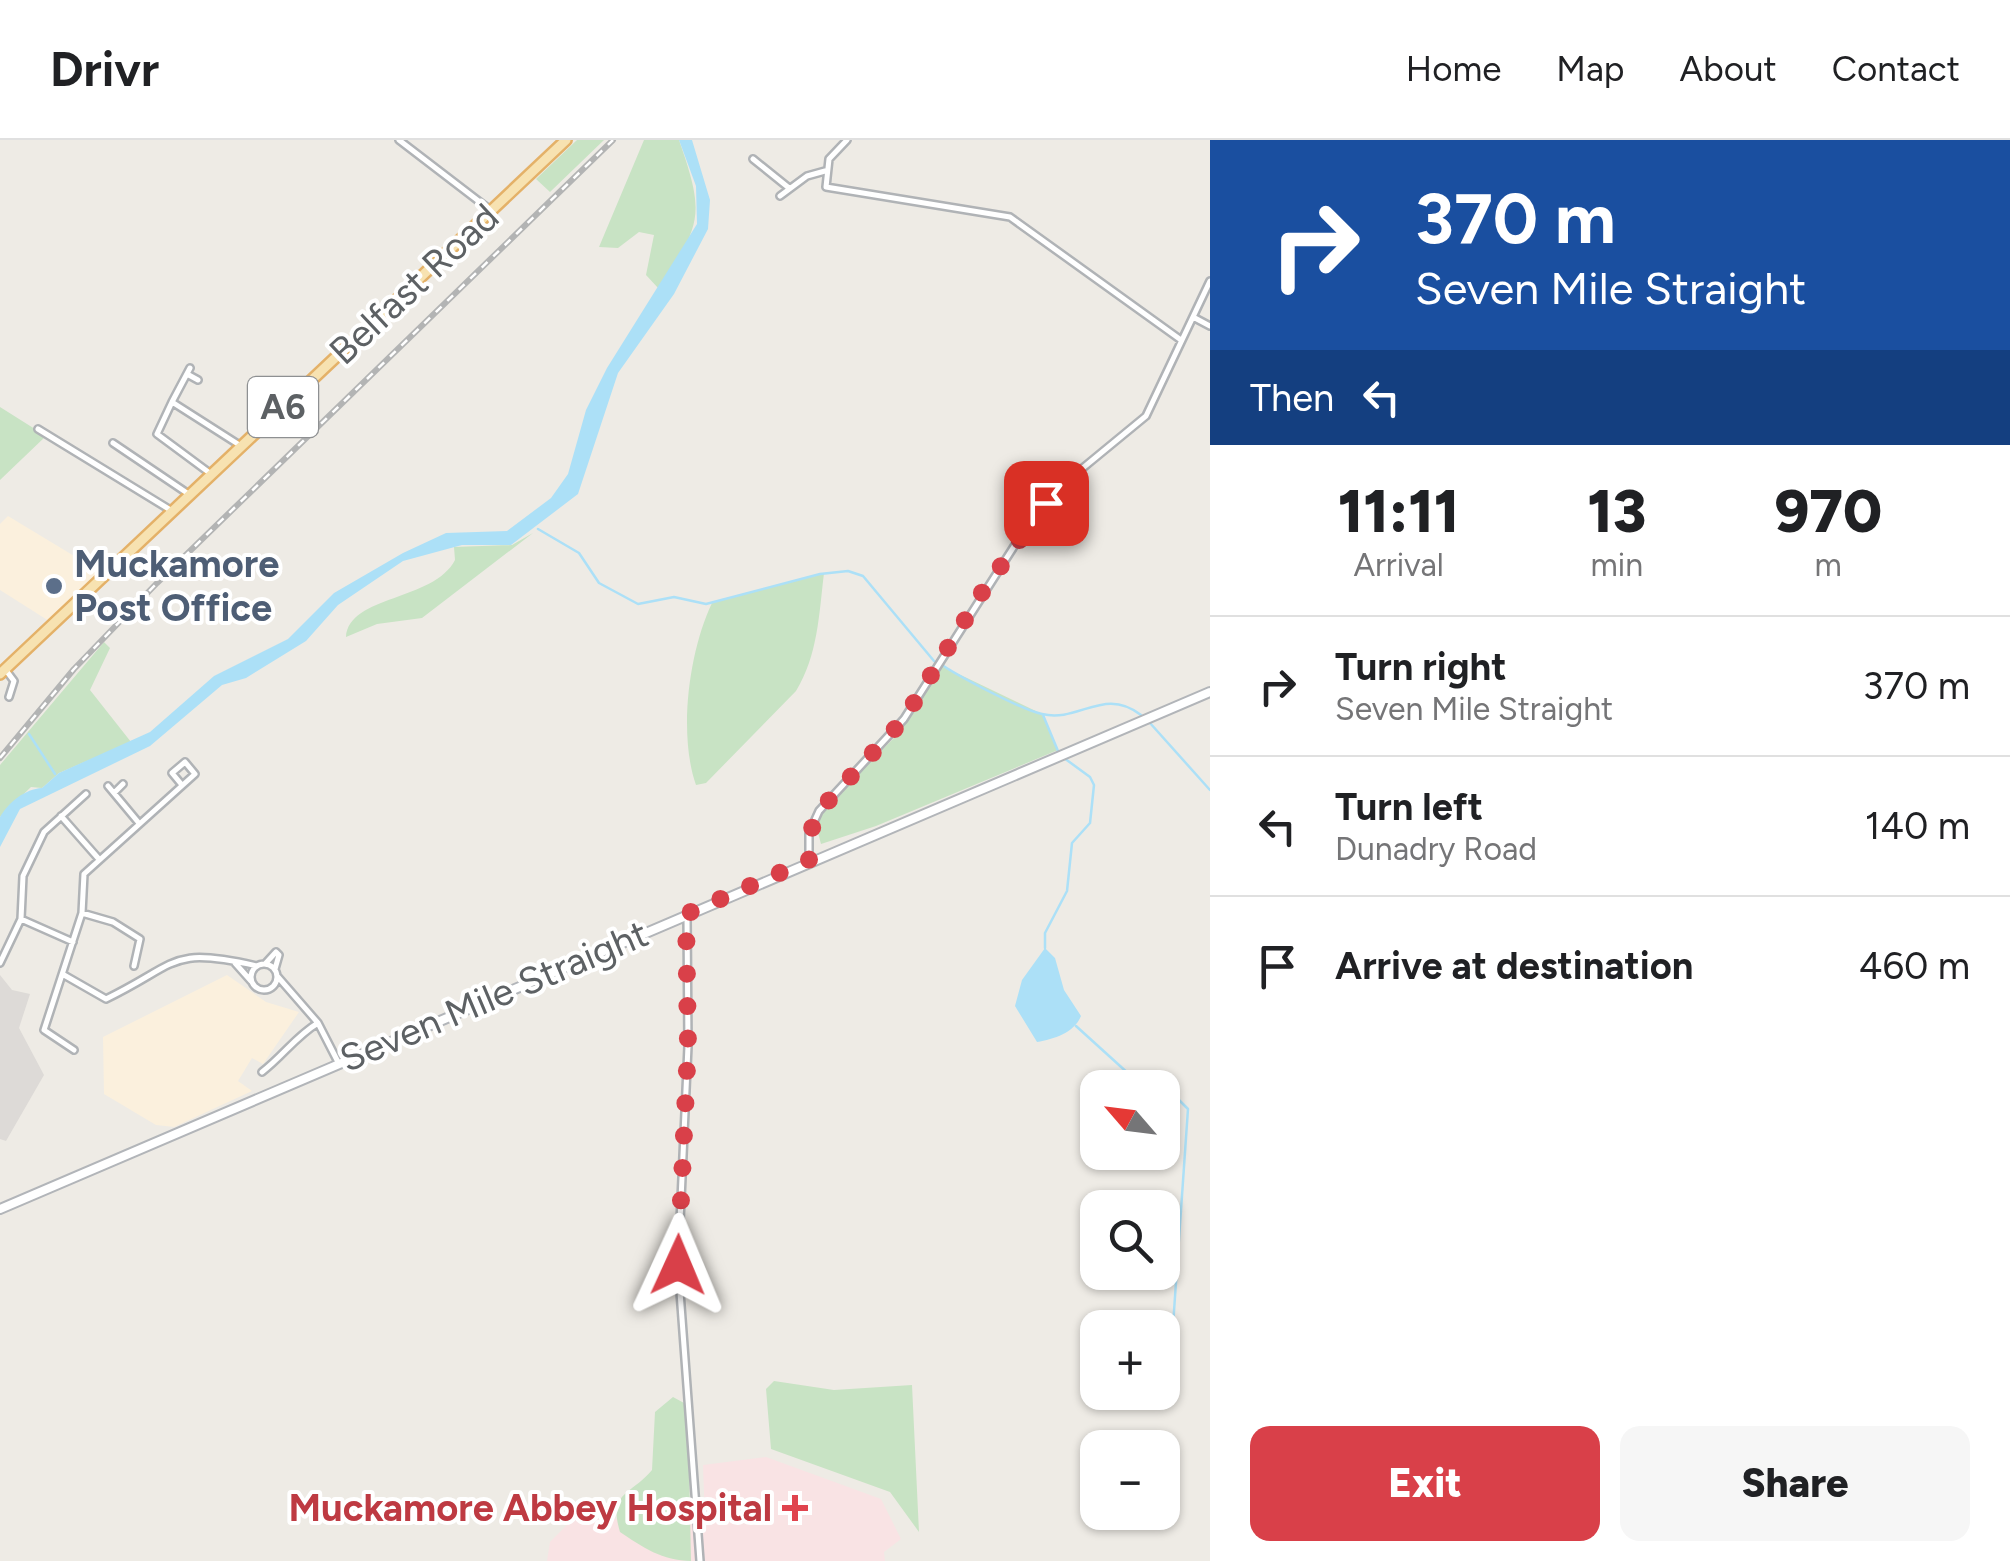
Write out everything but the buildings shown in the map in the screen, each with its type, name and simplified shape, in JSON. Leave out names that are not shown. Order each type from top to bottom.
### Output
[{"type":"main road","name":"Belfast Road","points":[[3,672],[566,140]]},
{"type":"main road","name":"Seven Mile Straight","points":[[0,1209],[809,860],[1210,692]]},
{"type":"street","points":[[398,140],[492,211]]},
{"type":"street","points":[[847,140],[832,154],[824,172],[824,184],[829,188],[933,202],[1018,220],[1181,340]]},
{"type":"street","points":[[753,158],[790,188]]},
{"type":"street","points":[[780,196],[816,171],[824,172]]},
{"type":"street","points":[[809,860],[811,826],[824,804],[904,719],[972,608],[1046,503],[1146,416],[1210,281]]},
{"type":"street","points":[[1194,317],[1210,326]]},
{"type":"street","points":[[198,380],[189,371],[157,434],[212,474]]},
{"type":"street","points":[[172,402],[241,446]]},
{"type":"street","points":[[38,429],[172,512]]},
{"type":"street","points":[[112,443],[190,495]]},
{"type":"street","points":[[3,672],[14,681],[8,697]]},
{"type":"street","points":[[74,1050],[44,1031],[82,912],[82,881],[98,858],[196,774],[185,762],[172,773],[182,785]]},
{"type":"street","points":[[114,793],[123,784]]},
{"type":"street","points":[[108,786],[139,823]]},
{"type":"street","points":[[0,963],[21,920],[26,868],[44,832],[86,794]]},
{"type":"street","points":[[61,816],[98,858]]},
{"type":"street","points":[[82,912],[112,922],[140,938],[134,966]]},
{"type":"street","points":[[686,914],[688,1046],[678,1265],[700,1561]]},
{"type":"street","points":[[21,920],[73,942]]},
{"type":"street","points":[[64,975],[106,999],[180,958],[208,954],[256,966],[276,952],[280,955],[276,973],[267,990]]},
{"type":"street","points":[[228,958],[256,988],[291,996]]},
{"type":"street","points":[[264,964],[318,1024],[338,1062]]},
{"type":"street","points":[[251,981],[256,966]]},
{"type":"street","points":[[262,1072],[287,1053],[298,1035],[318,1024]]},
{"type":"shaded area","points":[[8,516],[99,571],[49,621],[0,590],[0,524]]},
{"type":"shaded area","points":[[0,975],[12,990],[30,994],[19,1028],[44,1075],[6,1141],[0,1139]]},
{"type":"shaded area","points":[[227,975],[266,1002],[299,1012],[263,1064],[252,1058],[238,1081],[252,1091],[174,1127],[156,1125],[104,1094],[103,1037]]},
{"type":"shaded area","name":"Muckamore Abbey Hospital","points":[[766,1457],[881,1499],[901,1539],[884,1552],[885,1561],[547,1561],[550,1542],[574,1518],[705,1521],[703,1465]]},
{"type":"green space","points":[[577,140],[604,140],[550,192],[536,179]]},
{"type":"green space","points":[[644,140],[679,140],[695,203],[691,233],[659,289],[646,275],[654,235],[639,232],[618,248],[599,247]]},
{"type":"green space","points":[[0,407],[46,436],[0,480]]},
{"type":"green space","points":[[533,533],[422,618],[377,624],[346,637],[351,623],[361,613],[444,573],[455,560],[454,547],[512,545]]},
{"type":"green space","points":[[824,573],[813,649],[796,691],[706,783],[696,785],[688,742],[689,693],[697,645],[712,603]]},
{"type":"green space","points":[[104,642],[110,648],[90,690],[131,742],[59,773],[42,788],[31,787],[0,817],[0,765]]},
{"type":"green space","points":[[942,666],[1042,714],[1058,750],[876,826],[821,844],[816,825],[827,804],[893,739]]},
{"type":"green space","points":[[774,1381],[834,1390],[912,1385],[919,1532],[890,1492],[771,1449],[766,1389]]},
{"type":"green space","points":[[673,1397],[684,1403],[688,1414],[691,1561],[671,1559],[645,1548],[620,1532],[617,1519],[623,1496],[652,1470],[655,1412]]},
{"type":"water","points":[[679,140],[692,140],[710,200],[708,229],[674,294],[618,373],[578,494],[511,545],[462,545],[403,561],[338,605],[306,641],[246,678],[222,685],[150,746],[20,809],[0,847],[0,817],[18,797],[42,788],[59,773],[150,732],[214,676],[288,639],[334,593],[446,533],[507,531],[551,498],[568,474],[586,410],[607,368],[697,224],[696,186]]},
{"type":"water","points":[[1045,948],[1055,958],[1064,990],[1081,1016],[1068,1031],[1037,1042],[1015,1006],[1022,980]]},
{"type":"waterway","points":[[538,529],[579,553],[599,583],[638,604],[674,597],[706,604],[820,574],[848,571],[863,576],[934,661]]},
{"type":"waterway","points":[[942,665],[1006,700],[1042,714],[1068,714],[1115,704],[1141,715]]},
{"type":"waterway","points":[[1043,715],[1058,751]]},
{"type":"waterway","points":[[1150,723],[1210,790]]},
{"type":"waterway","points":[[29,734],[55,774]]},
{"type":"waterway","points":[[1045,948],[1045,933],[1067,891],[1072,843],[1090,823],[1094,785],[1090,777],[1064,758]]},
{"type":"waterway","points":[[1076,1026],[1130,1075],[1159,1080],[1188,1109],[1174,1310]]},
{"type":"railway","points":[[0,758],[74,669],[157,583],[613,140]]},
{"type":"place","name":"Muckamore Post Office","points":[[54,586]]},
{"type":"place","name":"Muckamore Abbey Hospital","points":[[795,1508]]},
{"type":"route","points":[[678,1265],[688,1046],[686,914],[809,860],[808,840],[819,811],[904,719],[981,594],[1046,503]]}]
